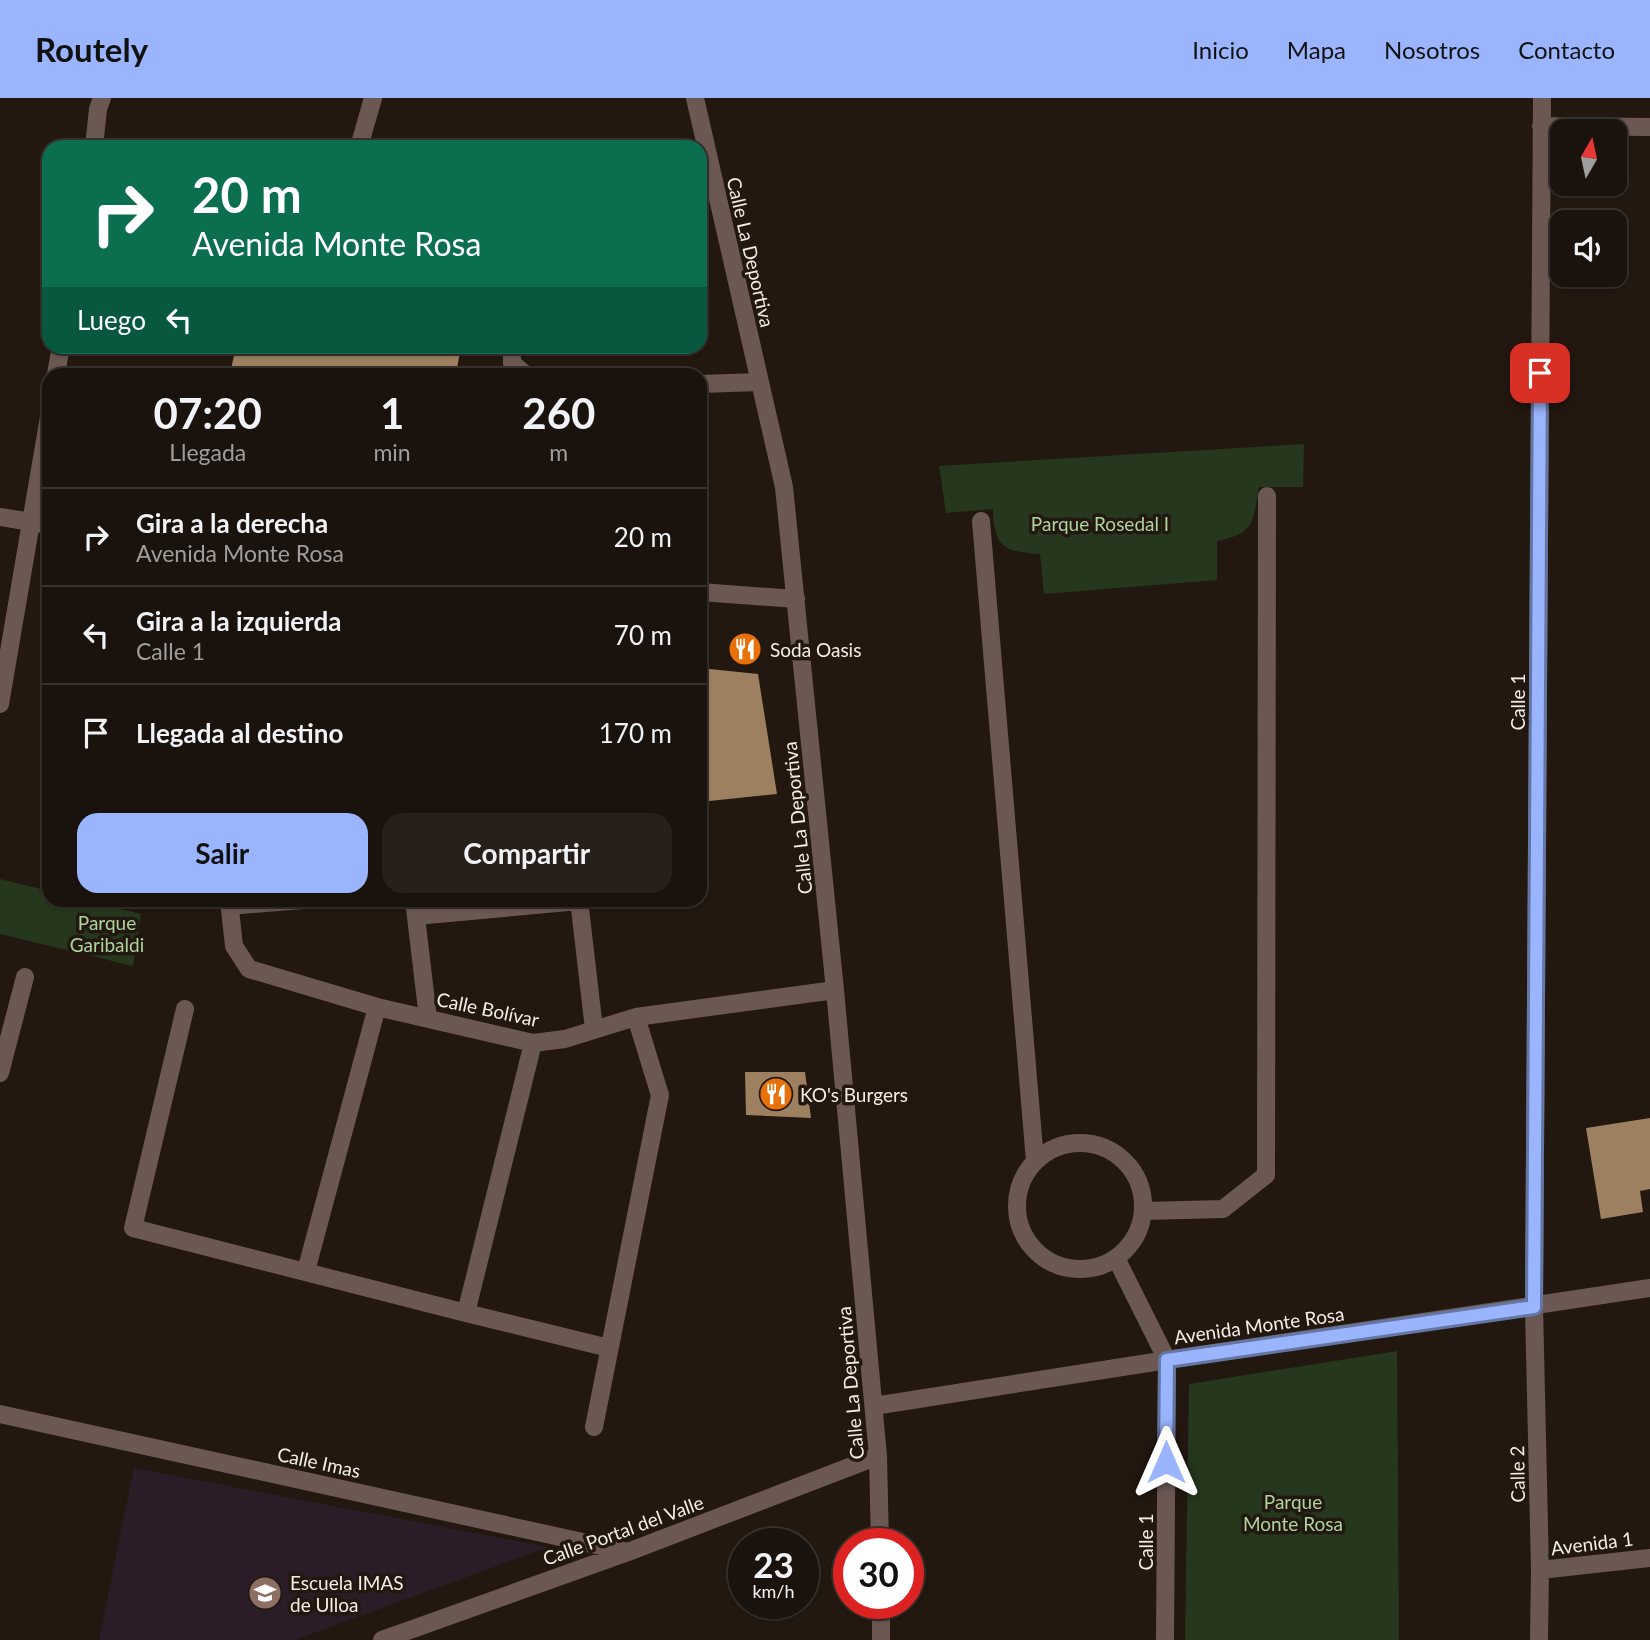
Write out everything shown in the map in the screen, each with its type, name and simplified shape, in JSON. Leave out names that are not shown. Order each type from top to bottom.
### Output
[{"type":"street","points":[[95,140],[102,98]]},
{"type":"street","points":[[361,140],[373,98]]},
{"type":"street","name":"Calle La Deportiva","points":[[695,98],[705,140]]},
{"type":"street","name":"Calle 1","points":[[1534,1307],[1542,98]]},
{"type":"street","points":[[1541,126],[1650,127]]},
{"type":"street","name":"Calle La Deportiva","points":[[707,150],[784,487],[874,1406],[880,1528]]},
{"type":"street","points":[[707,384],[760,382]]},
{"type":"street","points":[[0,704],[42,456]]},
{"type":"street","points":[[1144,1211],[1223,1209],[1266,1175],[1267,496]]},
{"type":"street","points":[[0,517],[42,524]]},
{"type":"street","points":[[981,521],[1035,1161]]},
{"type":"street","points":[[707,592],[796,598]]},
{"type":"street","name":"Calle Bolívar","points":[[229,907],[234,946],[250,969],[377,1007],[533,1044],[565,1040],[594,1028],[636,1017],[835,990]]},
{"type":"street","points":[[428,1018],[415,908],[436,907]]},
{"type":"street","points":[[580,907],[594,1028]]},
{"type":"street","points":[[0,1073],[25,977]]},
{"type":"street","points":[[306,1271],[377,1007]]},
{"type":"street","points":[[185,1009],[133,1228],[610,1348]]},
{"type":"street","points":[[594,1427],[660,1095],[636,1017]]},
{"type":"street","points":[[466,1313],[533,1044]]},
{"type":"street","points":[[1073,1143],[1096,1144],[1115,1154],[1131,1169],[1142,1189],[1144,1211],[1138,1233],[1132,1243],[1116,1258],[1088,1269],[1058,1265],[1039,1253],[1026,1239],[1018,1218],[1017,1196],[1024,1175],[1035,1161],[1053,1149],[1073,1143]]},
{"type":"street","points":[[1116,1258],[1167,1360]]},
{"type":"street","name":"Avenida Monte Rosa","points":[[874,1406],[1650,1288]]},
{"type":"street","name":"Calle 2","points":[[1534,1307],[1539,1640]]},
{"type":"street","name":"Calle 1","points":[[1165,1640],[1167,1360]]},
{"type":"street","name":"Calle Imas","points":[[0,1414],[628,1552]]},
{"type":"street","name":"Calle Portal del Valle","points":[[382,1640],[628,1552],[878,1456]]},
{"type":"street","name":"Avenida 1","points":[[1540,1570],[1650,1558]]},
{"type":"street","points":[[881,1619],[881,1640]]},
{"type":"shaded area","name":"Escuela IMAS de Ulloa","points":[[134,1468],[548,1547],[295,1640],[99,1640]]},
{"type":"green space","name":"Parque Rosedal I","points":[[1304,444],[1303,487],[1259,487],[1250,524],[1239,534],[1217,541],[1217,580],[1044,594],[1040,554],[1018,551],[1003,545],[996,532],[993,509],[946,513],[939,466]]},
{"type":"green space","name":"Parque Garibaldi","points":[[0,879],[42,889],[42,907],[112,907],[141,914],[133,966],[0,934]]},
{"type":"green space","name":"Parque Monte Rosa","points":[[1397,1351],[1399,1640],[1185,1640],[1189,1384]]},
{"type":"building","points":[[234,354],[460,354],[457,368],[231,368]]},
{"type":"building","points":[[707,669],[758,674],[777,794],[707,801]]},
{"type":"building","name":"KO's Burgers","points":[[745,1072],[805,1072],[811,1118],[746,1115]]},
{"type":"building","points":[[1650,1118],[1650,1189],[1640,1191],[1643,1212],[1601,1219],[1586,1128]]},
{"type":"place","name":"Soda Oasis","points":[[745,649]]},
{"type":"place","name":"KO's Burgers","points":[[776,1094]]},
{"type":"place","name":"Escuela IMAS de Ulloa","points":[[265,1593]]},
{"type":"route","points":[[1166,1462],[1167,1360],[1534,1307],[1540,373]]}]
